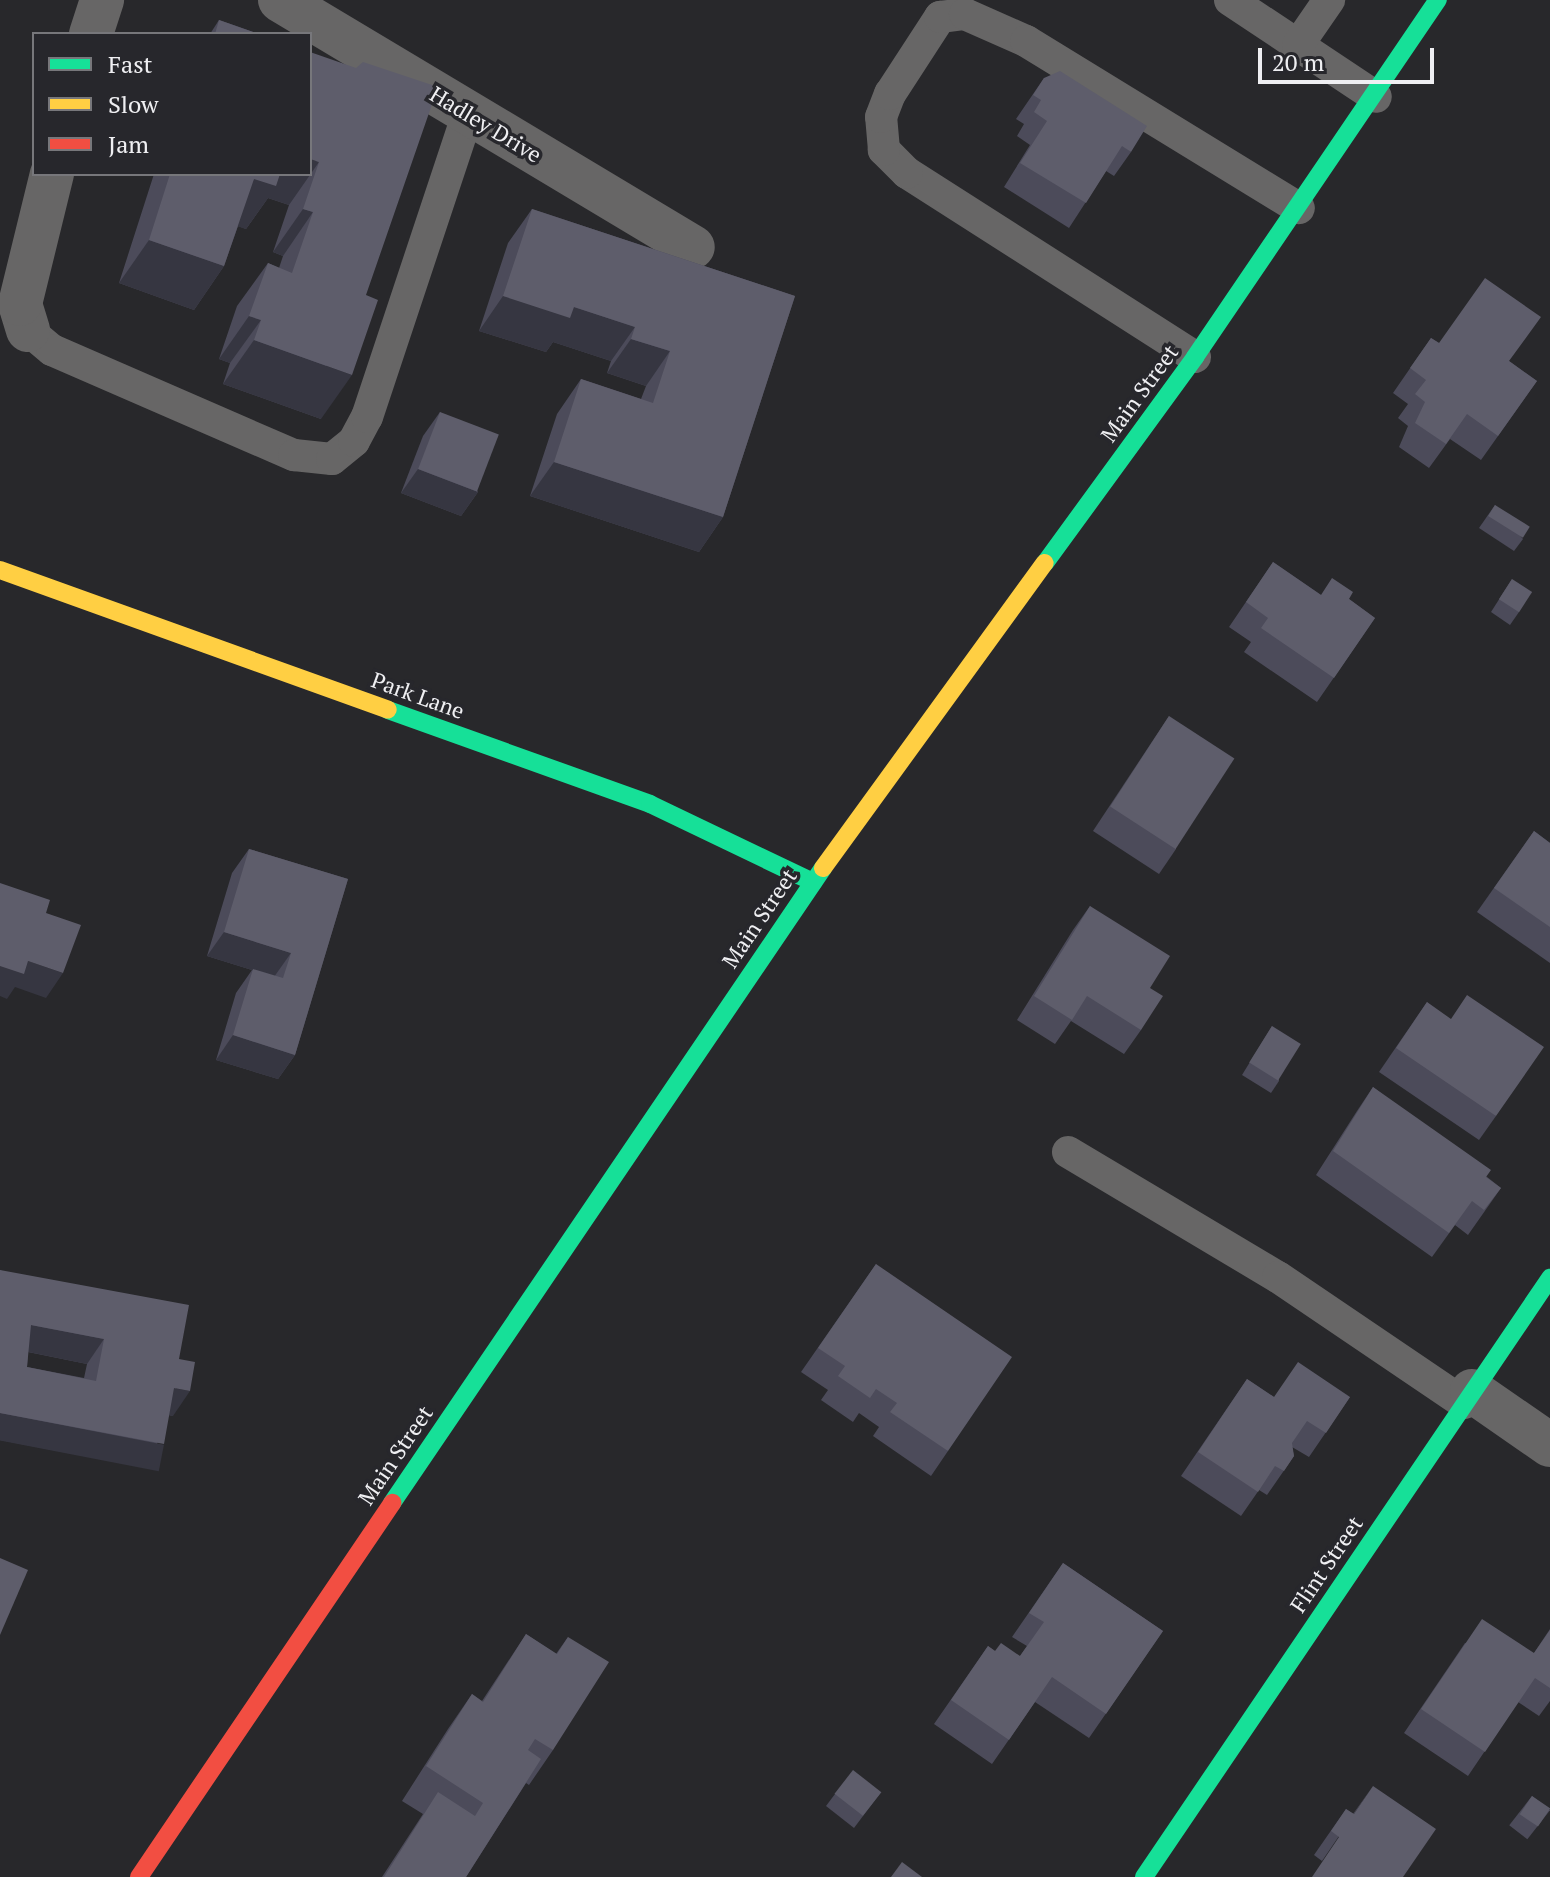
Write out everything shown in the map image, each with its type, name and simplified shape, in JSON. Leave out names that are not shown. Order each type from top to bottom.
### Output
[{"type":"main road","name":"Main Street","points":[[139,1877],[813,882],[1195,357],[1376,97],[1438,0]]},
{"type":"main road","name":"Park Lane","points":[[0,570],[650,804],[813,882]]},
{"type":"main road","name":"Flint Street","points":[[1144,1877],[1550,1278]]},
{"type":"street","points":[[92,32],[102,0]]},
{"type":"street","name":"Hadley Drive","points":[[280,0],[693,247]]},
{"type":"street","points":[[28,330],[20,304],[52,176]]},
{"type":"street","points":[[1468,1397],[1550,1445]]},
{"type":"lane","points":[[1298,45],[1329,0]]},
{"type":"lane","points":[[1250,5],[1298,45],[1376,97]]},
{"type":"lane","points":[[1195,357],[907,173],[884,150],[881,117],[890,94],[940,17],[965,14],[1026,41],[1299,208]]},
{"type":"lane","points":[[28,330],[52,350],[294,455],[332,459],[354,441],[367,417],[468,113]]},
{"type":"lane","points":[[1068,1152],[1278,1277],[1468,1397]]},
{"type":"building","points":[[219,20],[253,32],[216,32]]},
{"type":"building","points":[[312,53],[356,68],[363,62],[438,87],[366,295],[378,300],[352,375],[254,340],[261,320],[249,316],[268,263],[292,273],[313,212],[303,209],[319,162],[312,160]]},
{"type":"building","points":[[1060,71],[1147,126],[1131,152],[1122,146],[1086,203],[1020,163],[1047,121],[1034,112],[1041,100],[1033,95],[1044,78]]},
{"type":"building","points":[[169,176],[279,176],[276,186],[254,179],[224,266],[149,240]]},
{"type":"building","points":[[532,209],[795,296],[723,517],[554,462],[581,379],[653,403],[670,351],[631,339],[635,327],[574,307],[570,318],[503,296]]},
{"type":"building","points":[[1485,278],[1541,317],[1509,361],[1537,381],[1498,436],[1467,414],[1446,444],[1415,423],[1425,402],[1415,394],[1426,380],[1410,368],[1431,338],[1439,343]]},
{"type":"building","points":[[440,412],[499,435],[477,492],[418,469]]},
{"type":"building","points":[[1495,505],[1530,527],[1523,538],[1488,516]]},
{"type":"building","points":[[1273,562],[1321,595],[1332,578],[1353,592],[1349,599],[1375,618],[1334,678],[1261,628],[1268,618],[1246,602]]},
{"type":"building","points":[[1512,579],[1532,592],[1519,612],[1499,599]]},
{"type":"building","points":[[1169,716],[1234,758],[1176,849],[1110,807]]},
{"type":"building","points":[[1534,831],[1550,843],[1550,927],[1494,888]]},
{"type":"building","points":[[249,849],[348,879],[295,1055],[233,1035],[253,969],[283,978],[291,953],[224,932]]},
{"type":"building","points":[[0,883],[50,900],[46,913],[81,925],[63,973],[28,961],[24,974],[0,966]]},
{"type":"building","points":[[1090,906],[1170,956],[1150,988],[1163,996],[1141,1030],[1087,996],[1072,1020],[1034,996]]},
{"type":"building","points":[[1467,995],[1544,1047],[1496,1116],[1396,1048],[1427,1002],[1451,1019]]},
{"type":"building","points":[[1272,1026],[1301,1044],[1278,1080],[1249,1062]]},
{"type":"building","points":[[1373,1087],[1491,1170],[1486,1177],[1501,1188],[1484,1210],[1472,1201],[1449,1233],[1333,1151]]},
{"type":"building","points":[[876,1264],[1012,1357],[948,1451],[890,1412],[897,1403],[876,1389],[870,1398],[838,1376],[845,1366],[818,1348]]},
{"type":"building","points":[[0,1270],[189,1305],[179,1359],[195,1362],[190,1391],[174,1388],[164,1444],[0,1413]],"holes":[[[31,1325],[104,1339],[96,1381],[27,1367]]]},
{"type":"building","points":[[1298,1362],[1350,1397],[1326,1433],[1307,1421],[1292,1443],[1294,1456],[1284,1471],[1275,1466],[1258,1492],[1198,1452],[1247,1379],[1274,1397]]},
{"type":"building","points":[[0,1558],[28,1570],[0,1635]]},
{"type":"building","points":[[1063,1563],[1163,1631],[1106,1714],[1052,1677],[1009,1740],[951,1700],[988,1646],[995,1651],[1001,1643],[1020,1656],[1044,1622],[1029,1613]]},
{"type":"building","points":[[1482,1619],[1534,1653],[1550,1630],[1550,1688],[1535,1678],[1485,1752],[1421,1709]]},
{"type":"building","points":[[526,1634],[557,1654],[568,1637],[609,1662],[553,1750],[535,1739],[528,1750],[541,1759],[466,1877],[384,1877],[438,1792],[475,1816],[483,1803],[426,1766],[472,1694],[483,1702]]},
{"type":"building","points":[[853,1770],[881,1792],[863,1816],[835,1794]]},
{"type":"building","points":[[1373,1786],[1436,1829],[1403,1877],[1312,1877],[1339,1837],[1331,1831],[1346,1809],[1354,1814]]},
{"type":"building","points":[[1532,1796],[1550,1808],[1538,1827],[1520,1814]]},
{"type":"building","points":[[902,1862],[922,1877],[891,1877]]},
{"type":"traffic: fast","points":[[1045,563],[1195,357],[1438,0]]},
{"type":"traffic: fast","points":[[388,710],[650,804],[813,882]]},
{"type":"traffic: fast","points":[[392,1503],[823,868]]},
{"type":"traffic: fast","points":[[1144,1877],[1550,1278]]},
{"type":"traffic: slow","points":[[823,868],[1045,563]]},
{"type":"traffic: slow","points":[[0,570],[388,710]]},
{"type":"traffic: jam","points":[[139,1877],[392,1503]]}]
